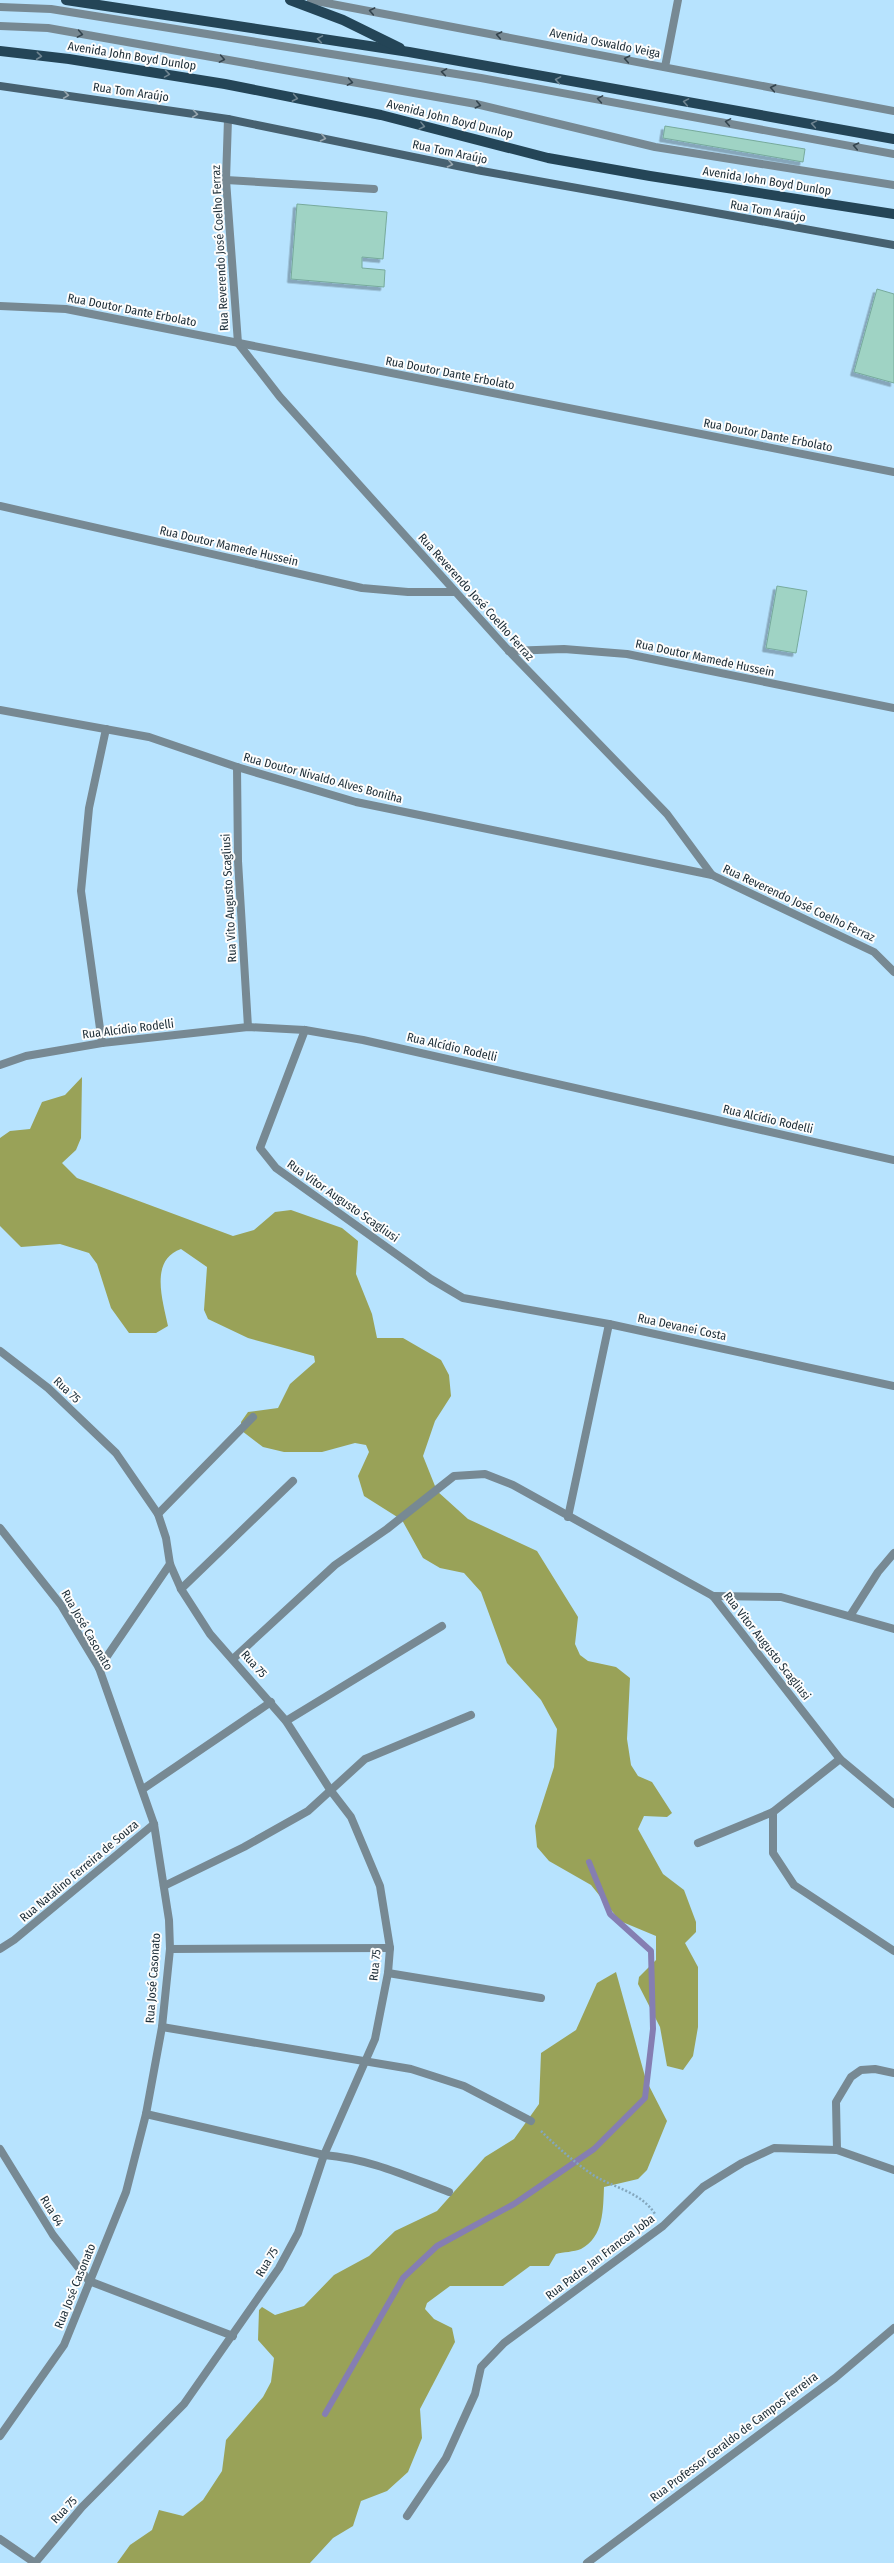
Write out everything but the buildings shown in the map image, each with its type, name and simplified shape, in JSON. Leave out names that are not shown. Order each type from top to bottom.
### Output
[{"type":"main road","points":[[66,0],[409,52],[894,138]]},
{"type":"main road","points":[[290,0],[343,20],[409,52]]},
{"type":"main road","name":"Avenida John Boyd Dunlop","points":[[0,51],[69,59],[225,84],[381,115],[548,158],[650,176],[894,214]]},
{"type":"main road","name":"Rua Tom Araújo","points":[[0,86],[228,119],[482,171],[894,245]]},
{"type":"street","name":"Avenida Oswaldo Veiga","points":[[311,0],[894,112]]},
{"type":"street","points":[[665,67],[678,0]]},
{"type":"street","points":[[0,7],[51,9],[473,77],[894,154]]},
{"type":"street","points":[[0,26],[48,28],[437,97],[476,104],[655,147],[894,185]]},
{"type":"street","name":"Rua Reverendo José Coelho Ferraz","points":[[228,119],[226,180],[238,343],[280,397],[509,651],[667,814],[712,875],[874,952],[894,972]]},
{"type":"street","points":[[226,180],[374,189]]},
{"type":"street","name":"Rua Doutor Dante Erbolato","points":[[0,306],[66,309],[894,472]]},
{"type":"street","name":"Rua Doutor Mamede Hussein","points":[[0,506],[362,588],[455,592]]},
{"type":"street","name":"Rua Doutor Mamede Hussein","points":[[509,651],[564,649],[627,654],[894,708]]},
{"type":"street","name":"Rua Doutor Nivaldo Alves Bonilha","points":[[0,710],[149,737],[238,768],[363,804],[712,875]]},
{"type":"street","points":[[102,1043],[81,891],[89,808],[106,729]]},
{"type":"street","name":"Rua Vito Augusto Scagliusi","points":[[238,768],[238,861],[248,1027]]},
{"type":"street","name":"Rua Alcídio Rodelli","points":[[0,1065],[26,1056],[102,1043],[248,1027],[305,1030],[370,1041],[894,1160]]},
{"type":"street","name":"Rua Vitor Augusto Scagliusi","points":[[305,1030],[260,1148],[276,1168],[431,1279],[463,1298]]},
{"type":"street","name":"Rua Devanei Costa","points":[[463,1298],[609,1324],[894,1386]]},
{"type":"street","points":[[568,1517],[609,1324]]},
{"type":"street","name":"Rua 75","points":[[0,1350],[48,1388],[116,1453],[158,1514],[166,1538],[170,1564],[181,1589],[210,1634],[271,1702],[286,1721],[331,1790],[351,1817],[380,1886],[390,1948],[388,1973],[375,2039],[367,2061],[324,2156],[298,2233],[279,2268],[233,2336],[184,2404],[82,2508],[35,2563],[0,2539]]},
{"type":"street","points":[[158,1514],[253,1417]]},
{"type":"street","name":"Rua Vitor Augusto Scagliusi","points":[[233,1659],[335,1564],[402,1516],[454,1476],[485,1474],[506,1483],[713,1596],[840,1759],[894,1804]]},
{"type":"street","points":[[181,1589],[293,1481]]},
{"type":"street","name":"Rua José Casonato","points":[[0,1528],[61,1605],[98,1668],[143,1789],[154,1824],[164,1886],[170,1949],[162,2027],[146,2114],[126,2192],[64,2345],[0,2436]]},
{"type":"street","points":[[850,1616],[878,1572],[894,1553]]},
{"type":"street","points":[[98,1668],[170,1564]]},
{"type":"street","points":[[713,1596],[781,1597],[894,1629]]},
{"type":"street","points":[[286,1721],[442,1626]]},
{"type":"street","points":[[143,1789],[271,1702]]},
{"type":"street","points":[[164,1886],[278,1828],[308,1811],[365,1759],[471,1715]]},
{"type":"street","points":[[698,1843],[774,1812],[840,1759]]},
{"type":"street","points":[[774,1812],[773,1853],[794,1885],[894,1951]]},
{"type":"street","name":"Rua Natalino Ferreira de Souza","points":[[0,1949],[14,1940],[154,1824]]},
{"type":"street","points":[[170,1949],[390,1948]]},
{"type":"street","points":[[388,1973],[541,1998]]},
{"type":"street","points":[[162,2027],[367,2061],[411,2070],[464,2086],[531,2121]]},
{"type":"street","points":[[837,2150],[836,2102],[852,2077],[861,2070],[875,2069],[894,2073]]},
{"type":"street","points":[[146,2114],[324,2156],[354,2158],[384,2166],[449,2192]]},
{"type":"street","name":"Rua Padre Jan Francoa Joba","points":[[407,2516],[446,2458],[475,2394],[481,2368],[504,2344],[663,2226],[703,2187],[742,2163],[774,2148],[837,2150],[894,2170]]},
{"type":"street","name":"Rua 64","points":[[0,2149],[53,2235],[90,2281]]},
{"type":"street","points":[[90,2281],[233,2336]]},
{"type":"street","name":"Rua Professor Geraldo de Campos Ferreira","points":[[587,2563],[835,2378],[894,2328]]},
{"type":"path","points":[[531,2121],[558,2148],[594,2175],[634,2194],[651,2207],[663,2226]]},
{"type":"green space","points":[[82,1077],[81,1138],[76,1150],[62,1163],[77,1178],[233,1236],[254,1230],[275,1212],[291,1210],[342,1228],[358,1241],[356,1274],[372,1314],[377,1338],[403,1338],[441,1360],[449,1375],[451,1396],[435,1421],[423,1456],[437,1491],[468,1519],[537,1551],[578,1617],[575,1644],[580,1655],[588,1661],[616,1667],[630,1678],[627,1739],[631,1765],[638,1776],[652,1782],[672,1813],[667,1817],[644,1816],[638,1829],[663,1874],[684,1890],[696,1922],[696,1932],[685,1943],[698,1967],[698,2027],[693,2056],[683,2070],[667,2066],[660,2027],[638,1984],[639,1977],[656,1960],[656,1936],[620,1921],[591,1885],[549,1861],[537,1847],[535,1826],[554,1767],[557,1729],[541,1700],[507,1663],[481,1592],[464,1573],[440,1568],[423,1558],[402,1520],[364,1496],[358,1476],[369,1452],[366,1445],[355,1443],[322,1452],[284,1452],[263,1447],[242,1431],[241,1422],[248,1412],[278,1408],[290,1384],[315,1362],[314,1356],[248,1338],[208,1319],[204,1310],[207,1267],[181,1249],[171,1254],[165,1262],[162,1272],[161,1294],[168,1326],[156,1333],[129,1333],[111,1308],[97,1264],[89,1253],[60,1244],[21,1247],[0,1226],[0,1138],[10,1131],[30,1129],[42,1102],[65,1095]]},
{"type":"green space","points":[[616,1972],[646,2080],[667,2121],[647,2170],[638,2179],[604,2187],[601,2222],[589,2244],[581,2249],[556,2254],[549,2266],[530,2266],[503,2286],[450,2286],[427,2303],[425,2309],[434,2319],[452,2328],[455,2342],[420,2409],[422,2438],[408,2472],[387,2491],[361,2501],[353,2526],[333,2538],[310,2563],[117,2563],[130,2545],[152,2530],[159,2510],[183,2516],[203,2500],[222,2471],[226,2440],[263,2397],[271,2382],[274,2358],[258,2340],[259,2310],[262,2307],[275,2315],[304,2306],[334,2275],[369,2256],[395,2231],[437,2211],[485,2157],[514,2139],[539,2104],[541,2053],[576,2030],[597,1983]]},
{"type":"waterway","points":[[325,2414],[403,2278],[437,2246],[514,2204],[594,2149],[645,2098],[653,2029],[651,1951],[610,1914],[589,1862]]}]
